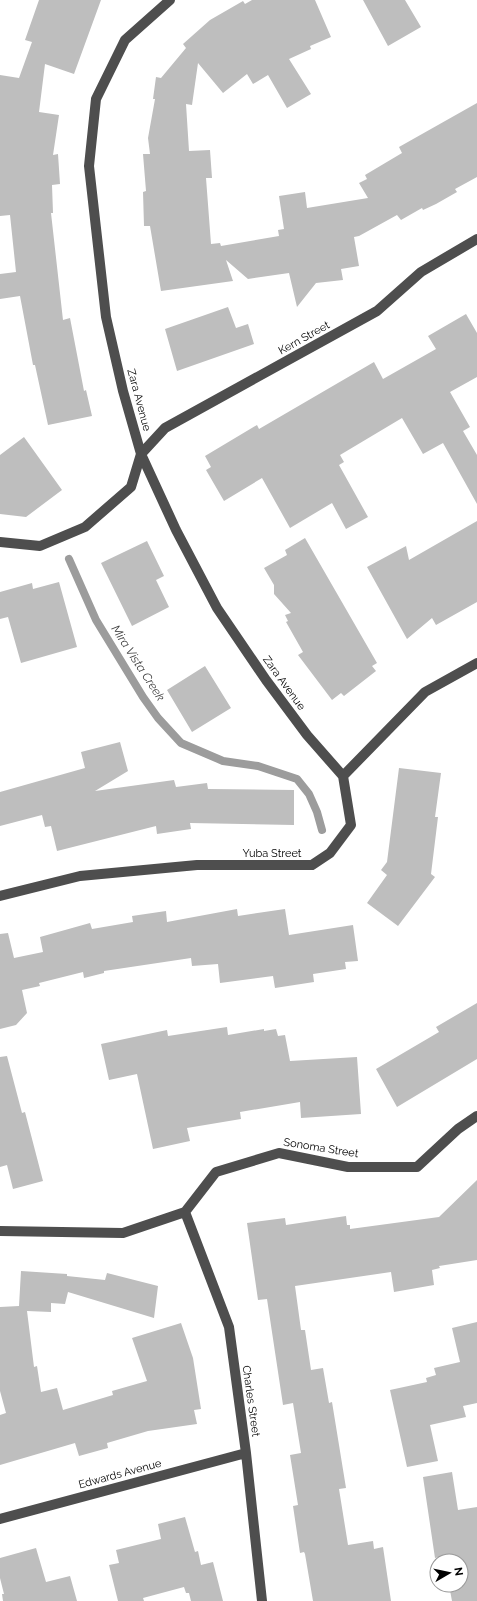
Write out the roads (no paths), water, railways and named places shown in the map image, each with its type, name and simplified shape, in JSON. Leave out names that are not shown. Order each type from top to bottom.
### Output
[{"type":"street","name":"Zara Avenue","points":[[170,0],[125,40],[96,99],[89,166],[106,317],[123,391],[141,454],[176,530],[217,608],[266,680],[307,735],[343,776]]},
{"type":"street","name":"Kern Street","points":[[141,454],[165,428],[377,311],[421,272],[477,239]]},
{"type":"street","points":[[0,542],[40,546],[85,527],[131,487],[141,454]]},
{"type":"street","points":[[343,776],[425,692],[477,663]]},
{"type":"street","name":"Yuba Street","points":[[0,896],[80,876],[197,865],[312,865],[330,853],[351,825],[343,776]]},
{"type":"street","name":"Sonoma Street","points":[[185,1212],[216,1172],[279,1153],[348,1167],[417,1167],[458,1129],[477,1116]]},
{"type":"street","points":[[0,1231],[122,1233],[185,1212]]},
{"type":"street","name":"Charles Street","points":[[185,1212],[229,1327],[246,1453],[262,1601]]},
{"type":"street","name":"Edwards Avenue","points":[[0,1518],[246,1453]]},
{"type":"waterway","name":"Mira Vista Creek","points":[[69,559],[96,620],[143,697],[158,718],[181,743],[223,761],[258,766],[297,779],[309,794],[317,812],[322,830]]}]
